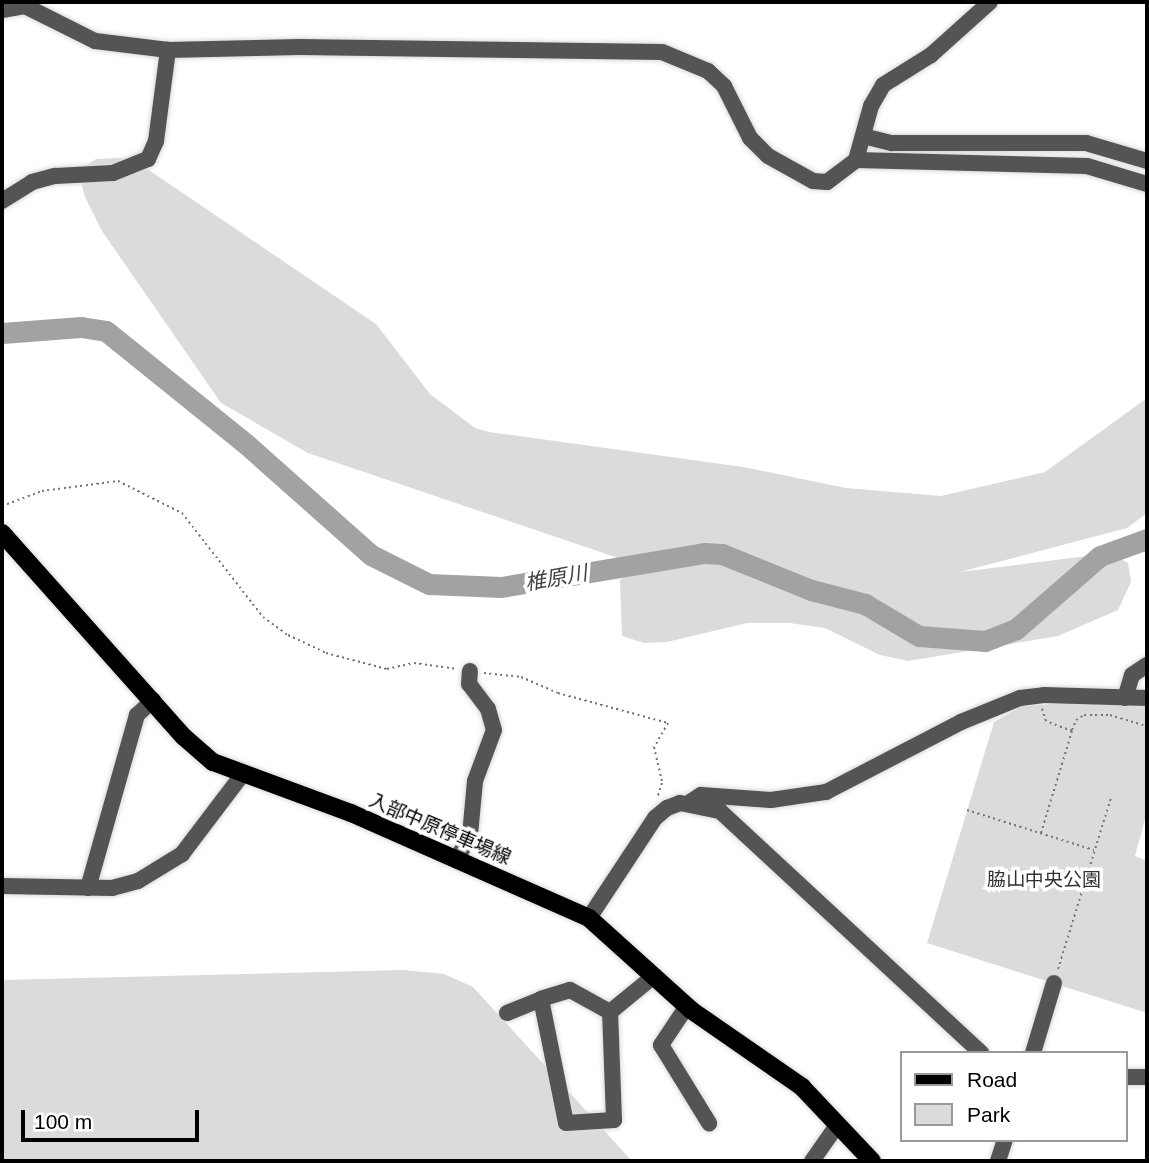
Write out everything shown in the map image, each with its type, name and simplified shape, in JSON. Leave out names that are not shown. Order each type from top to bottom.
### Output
[{"type":"main road","name":"入部中原停車場線","points":[[2,533],[200,752],[242,775],[351,813],[589,918],[688,1006],[802,1087],[872,1161]]},
{"type":"street","points":[[2,10],[25,6],[78,36],[168,50],[299,47],[662,52],[708,71],[724,86],[750,138],[790,171],[828,182],[856,160],[871,106],[883,85],[931,55],[990,2]]},
{"type":"street","points":[[2,201],[32,181],[113,173],[148,159],[156,141],[168,50]]},
{"type":"street","points":[[863,136],[892,143],[1086,143],[1147,161]]},
{"type":"street","points":[[856,160],[1087,166],[1147,184]]},
{"type":"street","points":[[1125,698],[1132,675],[1147,665]]},
{"type":"street","points":[[457,859],[470,835],[474,782],[494,730],[488,709],[469,684],[470,671]]},
{"type":"street","points":[[589,918],[655,818],[667,808],[687,804],[701,795],[771,800],[825,792],[961,722],[1020,698],[1044,695],[1147,698]]},
{"type":"street","points":[[88,888],[137,715],[153,700]]},
{"type":"street","points":[[2,886],[88,888],[138,881],[171,863],[242,775]]},
{"type":"street","points":[[687,804],[720,811],[979,1051]]},
{"type":"street","points":[[610,1012],[654,976]]},
{"type":"street","points":[[1034,1051],[1054,983]]},
{"type":"street","points":[[507,1013],[570,990],[610,1012]]},
{"type":"street","points":[[541,999],[566,1123],[614,1121],[610,1012]]},
{"type":"street","points":[[688,1006],[661,1045],[709,1124]]},
{"type":"street","points":[[1128,1077],[1147,1077]]},
{"type":"street","points":[[812,1161],[838,1124]]},
{"type":"street","points":[[998,1161],[1004,1142]]},
{"type":"path","points":[[2,506],[23,495],[118,481],[181,513],[264,617],[288,635],[326,653],[387,669],[414,663],[521,677],[558,693],[668,723],[654,747],[663,783],[653,811],[655,818]]},
{"type":"path","points":[[1041,705],[1046,721],[1072,731]]},
{"type":"path","points":[[1041,833],[1076,720],[1084,715],[1110,715],[1147,726]]},
{"type":"path","points":[[1054,983],[1111,798]]},
{"type":"path","points":[[967,810],[1095,850]]},
{"type":"green space","points":[[121,158],[140,164],[376,324],[430,394],[475,428],[489,432],[743,467],[846,488],[941,496],[1045,472],[1147,398],[1147,513],[1127,528],[960,572],[1111,553],[1128,563],[1131,582],[1118,610],[1058,636],[908,661],[880,655],[825,628],[789,623],[747,623],[667,642],[644,643],[622,636],[620,580],[639,565],[308,453],[221,403],[102,231],[85,197],[80,179],[84,167],[96,159]]},
{"type":"green space","name":"脇山中央公園","points":[[1072,703],[1147,706],[1147,812],[1135,856],[1147,861],[1147,1013],[927,943],[994,722],[1022,706]]},
{"type":"green space","points":[[403,970],[444,974],[473,987],[632,1161],[2,1161],[2,980]]},
{"type":"waterway","name":"椎原川","points":[[2,333],[81,327],[106,331],[246,444],[371,555],[429,584],[501,587],[704,553],[722,554],[811,590],[865,604],[919,636],[985,641],[1016,629],[1100,556],[1147,539]]}]
